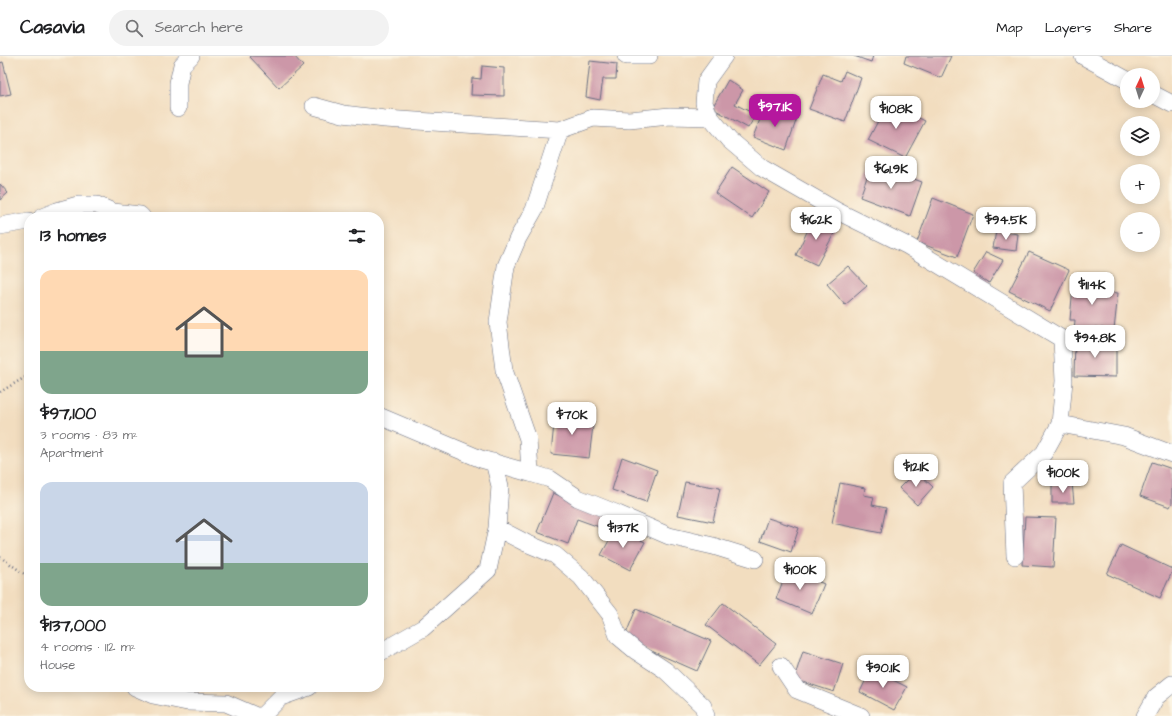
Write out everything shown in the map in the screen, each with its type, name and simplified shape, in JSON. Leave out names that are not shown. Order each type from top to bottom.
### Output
[{"type":"street","points":[[178,108],[178,83],[182,65],[191,56]]},
{"type":"street","points":[[626,56],[649,56]]},
{"type":"street","points":[[724,56],[706,81],[704,103],[710,117],[729,140],[762,168],[837,211],[908,246],[1062,339],[1064,381],[1060,424],[1044,453],[1012,483],[1015,556]]},
{"type":"street","points":[[1083,56],[1120,76]]},
{"type":"street","points":[[1160,98],[1172,104]]},
{"type":"street","points":[[314,106],[343,114],[385,119],[560,130],[593,118],[629,120],[670,116],[710,117]]},
{"type":"street","points":[[530,473],[528,439],[504,370],[498,322],[506,266],[518,238],[534,210],[560,130]]},
{"type":"street","points":[[54,212],[78,205],[97,205],[113,212]]},
{"type":"street","points":[[0,226],[24,223]]},
{"type":"street","points":[[384,418],[481,459],[550,479],[578,498],[670,536],[713,546],[755,559]]},
{"type":"street","points":[[1060,424],[1124,436],[1172,454]]},
{"type":"street","points":[[384,650],[423,628],[488,570],[497,528],[500,486],[494,462]]},
{"type":"street","points":[[497,528],[526,543],[555,555],[581,577],[610,614],[618,636],[636,651],[665,670],[703,706],[706,716]]},
{"type":"street","points":[[781,666],[797,690],[861,716]]},
{"type":"street","points":[[1145,716],[1156,698],[1172,684]]},
{"type":"street","points":[[146,692],[153,695],[187,702],[226,703],[256,716]]},
{"type":"street","points":[[262,716],[282,697],[296,692]]},
{"type":"path","points":[[0,392],[24,378]]},
{"type":"path","points":[[0,557],[24,574]]},
{"type":"building","points":[[294,56],[303,66],[279,88],[250,57]]},
{"type":"building","points":[[854,56],[873,56],[871,62]]},
{"type":"building","points":[[906,56],[951,56],[941,78],[904,63]]},
{"type":"building","points":[[590,61],[617,64],[616,79],[603,79],[600,100],[586,97]]},
{"type":"building","points":[[3,62],[11,94],[0,96],[0,63]]},
{"type":"building","points":[[482,66],[504,68],[504,96],[471,95],[472,78],[481,79]]},
{"type":"building","points":[[845,71],[861,78],[845,122],[809,109],[823,74],[841,81]]},
{"type":"building","points":[[728,80],[743,90],[735,104],[756,115],[748,128],[712,108]]},
{"type":"building","points":[[888,102],[925,121],[905,158],[868,140]]},
{"type":"building","points":[[765,107],[797,118],[786,150],[753,137]]},
{"type":"building","points":[[872,163],[922,182],[910,216],[860,197]]},
{"type":"building","points":[[732,167],[769,192],[752,218],[715,193]]},
{"type":"building","points":[[0,184],[8,193],[0,200]]},
{"type":"building","points":[[933,198],[973,214],[957,257],[917,242]]},
{"type":"building","points":[[814,217],[837,228],[817,265],[796,255]]},
{"type":"building","points":[[996,231],[1018,234],[1016,251],[993,248]]},
{"type":"building","points":[[986,252],[1003,260],[989,283],[973,273]]},
{"type":"building","points":[[1029,252],[1069,270],[1050,311],[1009,291]]},
{"type":"building","points":[[848,266],[867,286],[845,305],[827,284]]},
{"type":"building","points":[[1074,275],[1095,278],[1093,290],[1118,293],[1114,330],[1095,327],[1094,334],[1074,331],[1075,320],[1070,320]]},
{"type":"building","points":[[1075,341],[1116,343],[1116,377],[1074,376]]},
{"type":"building","points":[[555,414],[594,418],[589,458],[551,454]]},
{"type":"building","points":[[622,457],[657,470],[646,502],[612,490]]},
{"type":"building","points":[[1152,462],[1172,469],[1172,503],[1170,507],[1140,496]]},
{"type":"building","points":[[916,471],[933,487],[917,505],[899,488]]},
{"type":"building","points":[[685,482],[720,488],[713,522],[678,515]]},
{"type":"building","points":[[840,483],[865,488],[864,495],[874,497],[872,505],[886,508],[881,533],[832,523]]},
{"type":"building","points":[[1072,483],[1074,503],[1052,503],[1052,485]]},
{"type":"building","points":[[553,493],[586,507],[608,512],[602,528],[577,519],[568,544],[537,532]]},
{"type":"building","points":[[1025,517],[1056,518],[1053,567],[1022,565]]},
{"type":"building","points":[[768,518],[799,528],[791,552],[760,541]]},
{"type":"building","points":[[616,528],[645,542],[630,570],[601,555]]},
{"type":"building","points":[[1121,545],[1172,569],[1160,598],[1107,574]]},
{"type":"building","points":[[788,568],[824,584],[812,614],[776,599]]},
{"type":"building","points":[[723,603],[776,644],[759,665],[706,625]]},
{"type":"building","points":[[636,609],[711,641],[697,671],[624,639]]},
{"type":"building","points":[[803,651],[843,664],[834,692],[794,679]]},
{"type":"building","points":[[871,669],[907,687],[894,710],[860,692]]}]
